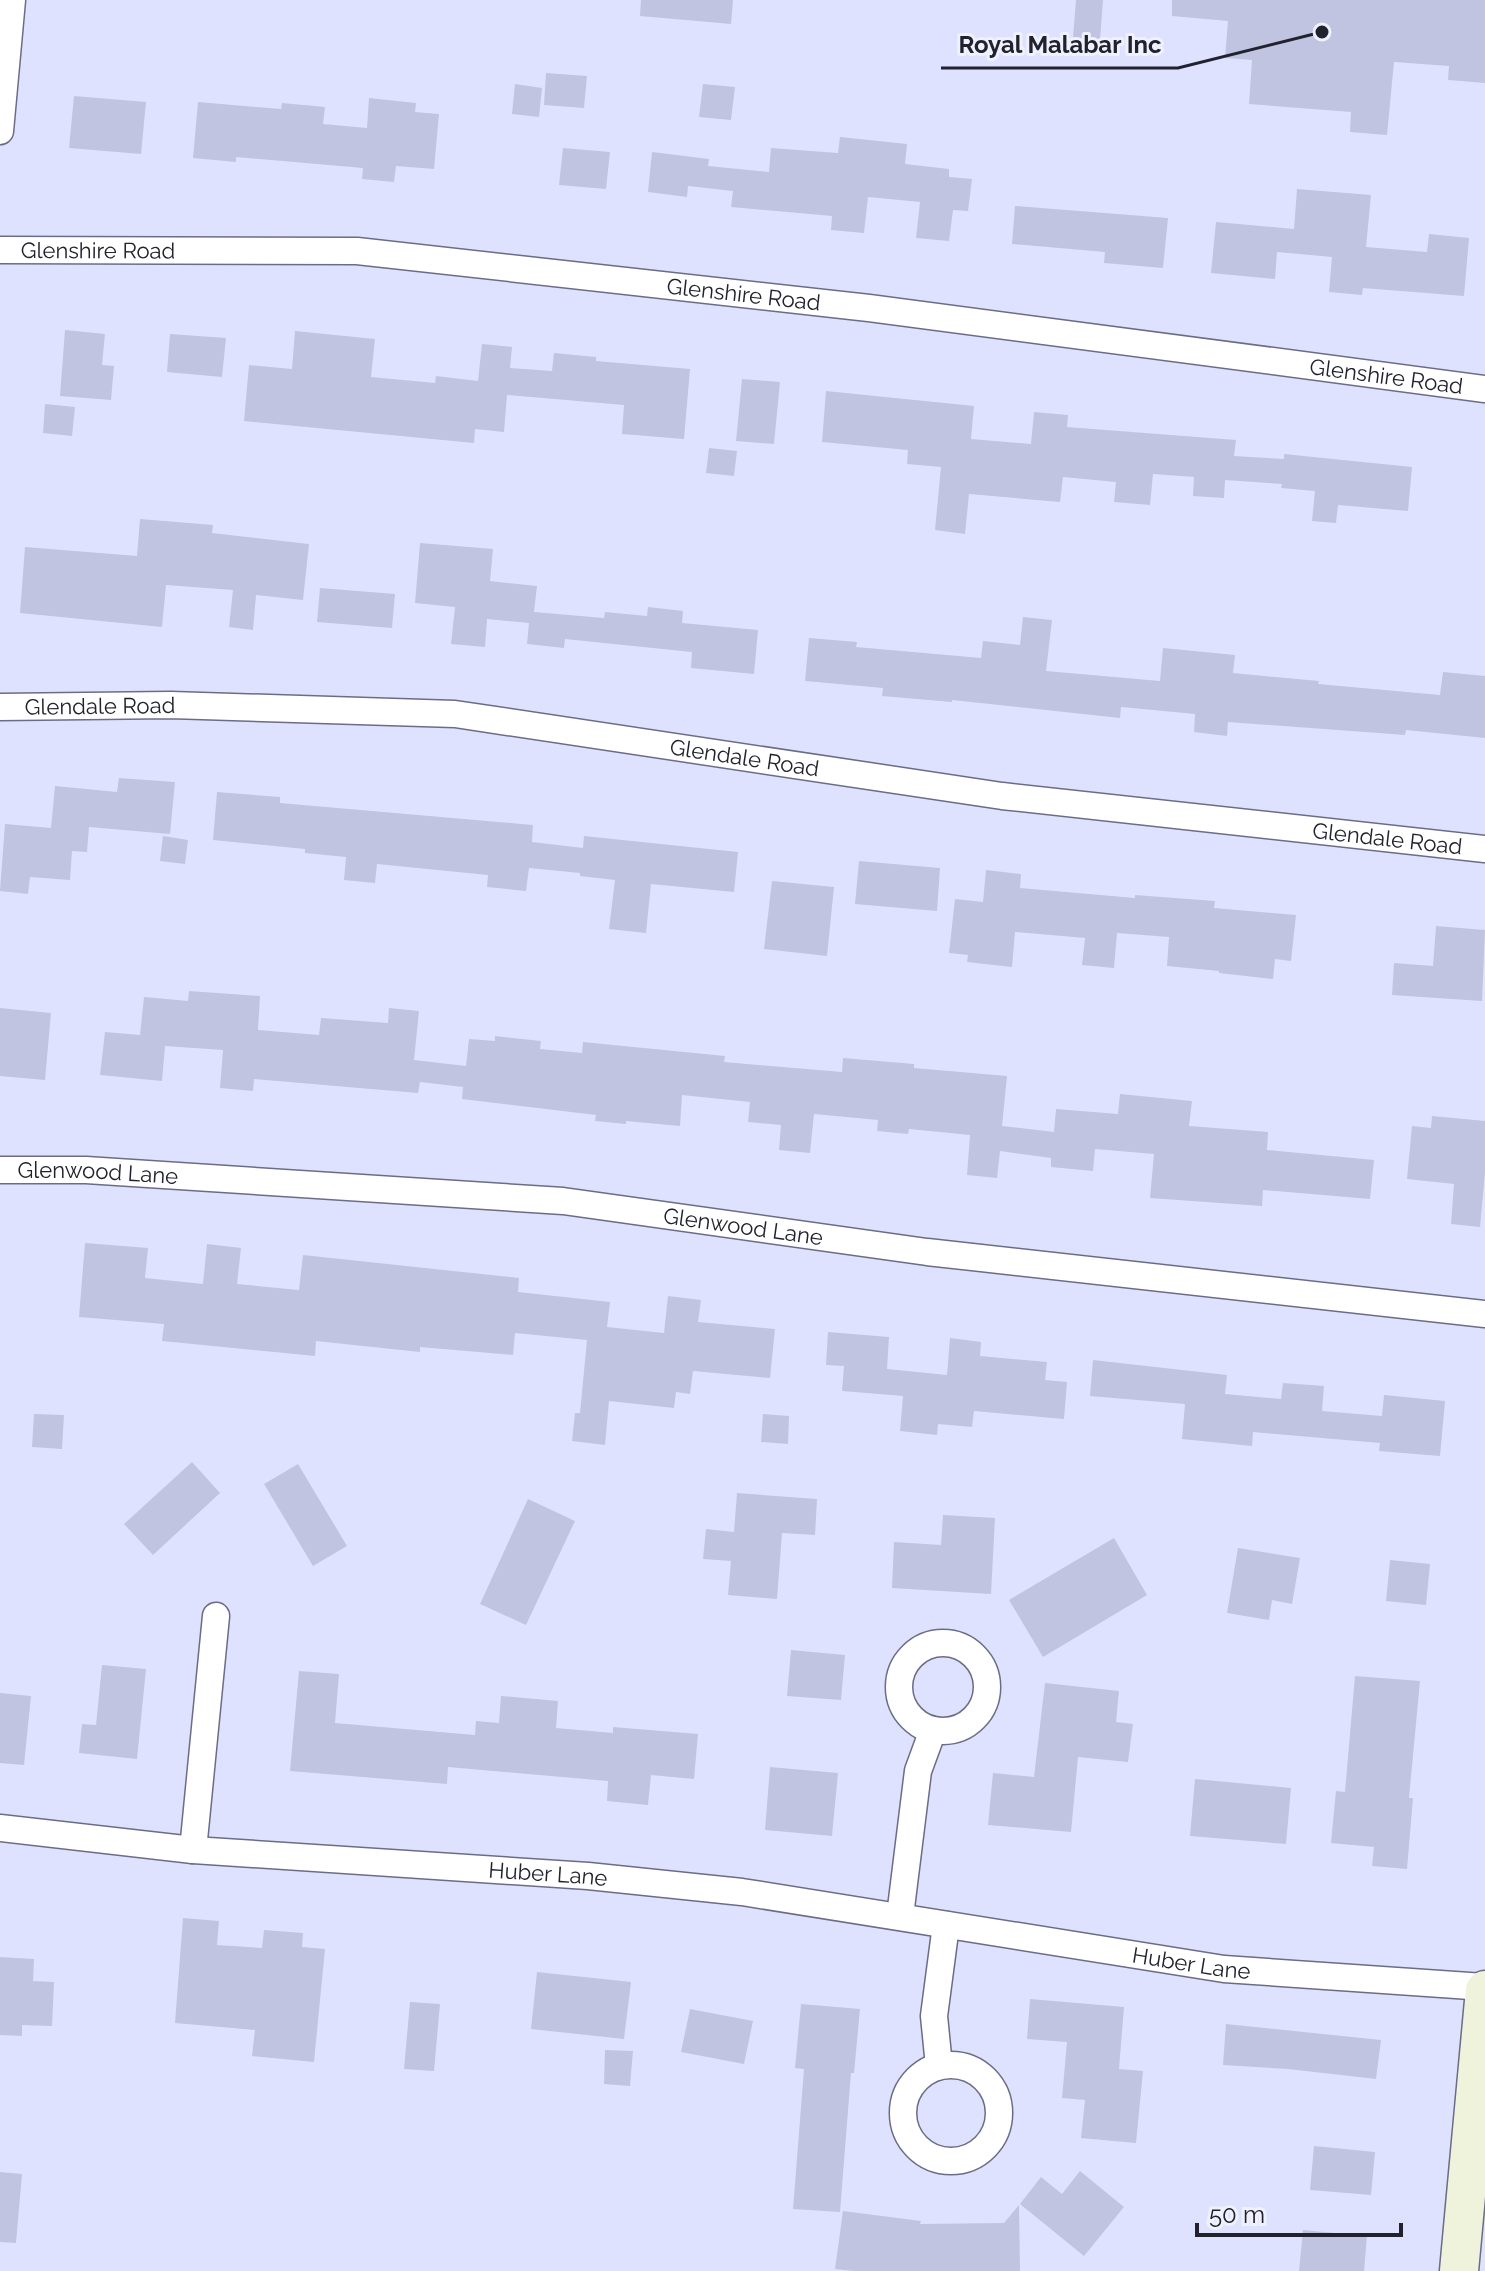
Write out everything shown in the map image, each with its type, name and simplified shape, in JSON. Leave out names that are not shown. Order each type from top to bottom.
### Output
[{"type":"main road","points":[[1459,2271],[1479,2126],[1485,1988]]},
{"type":"street","points":[[0,131],[12,0]]},
{"type":"street","name":"Glenshire Road","points":[[0,250],[357,251],[869,308],[1485,389]]},
{"type":"street","name":"Glendale Road","points":[[0,707],[171,705],[455,714],[1002,796],[1485,849]]},
{"type":"street","name":"Glenwood Lane","points":[[0,1170],[86,1170],[563,1201],[927,1252],[1485,1314]]},
{"type":"street","points":[[193,1850],[216,1616]]},
{"type":"street","points":[[900,1916],[918,1771],[933,1730]]},
{"type":"street","name":"Huber Lane","points":[[0,1828],[193,1850],[588,1876],[742,1892],[1224,1969],[1485,1988]]},
{"type":"street","points":[[939,2066],[934,2016],[946,1925]]},
{"type":"building","points":[[641,0],[733,0],[731,24],[640,16]]},
{"type":"building","points":[[1076,0],[1103,0],[1100,40],[1073,38]]},
{"type":"building","points":[[1172,0],[1485,0],[1485,83],[1448,80],[1449,66],[1394,62],[1387,135],[1350,132],[1351,112],[1249,104],[1252,60],[1225,58],[1228,21],[1172,16]]},
{"type":"building","points":[[546,73],[587,76],[584,108],[544,105]]},
{"type":"building","points":[[515,84],[542,88],[539,117],[512,114]]},
{"type":"building","points":[[703,84],[735,87],[731,120],[699,117]]},
{"type":"building","points":[[74,96],[146,102],[141,154],[69,148]]},
{"type":"building","points":[[369,98],[416,103],[415,112],[439,114],[434,169],[396,166],[394,182],[362,179],[363,168],[236,157],[236,162],[193,158],[198,102],[281,109],[282,103],[325,107],[323,124],[367,128]]},
{"type":"building","points":[[840,137],[907,144],[905,164],[949,169],[949,177],[972,179],[968,211],[953,210],[949,241],[916,238],[920,202],[868,197],[864,233],[831,230],[832,216],[731,207],[733,191],[688,186],[687,197],[648,192],[652,152],[709,159],[708,166],[769,172],[771,148],[838,153]]},
{"type":"building","points":[[563,148],[610,152],[606,189],[559,185]]},
{"type":"building","points":[[1297,189],[1371,195],[1366,247],[1427,252],[1429,234],[1469,238],[1464,296],[1363,288],[1362,295],[1329,292],[1332,257],[1277,252],[1275,279],[1211,273],[1216,222],[1294,229]]},
{"type":"building","points":[[1015,206],[1168,218],[1163,268],[1104,263],[1105,252],[1012,244]]},
{"type":"building","points":[[65,330],[105,334],[102,365],[114,366],[111,400],[60,396]]},
{"type":"building","points":[[295,331],[375,339],[371,377],[435,383],[436,376],[478,381],[482,344],[512,347],[510,368],[552,371],[554,353],[596,357],[596,361],[690,369],[684,439],[622,434],[624,405],[507,395],[504,432],[475,429],[474,443],[244,421],[249,365],[292,369]]},
{"type":"building","points":[[170,334],[226,338],[222,377],[167,372]]},
{"type":"building","points":[[742,379],[780,382],[774,444],[736,441]]},
{"type":"building","points":[[826,391],[974,406],[971,439],[1031,444],[1034,412],[1068,415],[1067,427],[1236,440],[1234,456],[1284,459],[1284,454],[1412,467],[1408,511],[1338,505],[1336,523],[1312,521],[1315,491],[1281,488],[1282,484],[1225,480],[1224,498],[1193,496],[1194,477],[1153,474],[1150,505],[1114,502],[1116,482],[1063,477],[1060,502],[969,494],[965,534],[935,530],[941,467],[907,464],[908,450],[822,442]]},
{"type":"building","points":[[45,404],[75,407],[72,436],[43,433]]},
{"type":"building","points":[[709,448],[737,451],[734,476],[706,473]]},
{"type":"building","points":[[140,519],[213,525],[212,533],[309,544],[303,600],[256,595],[253,630],[229,627],[233,590],[166,585],[162,627],[20,613],[25,547],[137,556]]},
{"type":"building","points":[[420,543],[493,549],[490,581],[537,586],[534,612],[604,618],[605,612],[647,616],[648,607],[683,611],[682,623],[758,630],[754,674],[691,668],[692,652],[565,639],[564,648],[527,644],[529,623],[487,619],[485,647],[451,644],[455,607],[415,603]]},
{"type":"building","points":[[320,588],[395,594],[392,628],[317,622]]},
{"type":"building","points":[[1023,617],[1052,620],[1046,671],[1160,681],[1163,648],[1235,655],[1233,673],[1440,695],[1443,672],[1485,676],[1485,738],[1406,730],[1405,735],[1228,722],[1227,736],[1194,732],[1195,714],[1121,707],[1120,718],[952,700],[882,696],[883,688],[805,681],[809,638],[857,642],[856,647],[981,658],[983,641],[1020,645]]},
{"type":"building","points":[[119,778],[175,782],[170,834],[89,827],[87,852],[72,851],[70,880],[30,877],[28,894],[0,891],[5,824],[51,828],[55,786],[117,792]]},
{"type":"building","points":[[217,792],[280,797],[280,803],[533,825],[532,842],[583,848],[584,836],[738,852],[734,892],[651,884],[646,933],[609,929],[615,880],[580,876],[580,873],[529,868],[526,891],[487,887],[488,875],[377,864],[375,883],[344,880],[346,857],[305,853],[305,849],[213,840]]},
{"type":"building","points":[[163,836],[188,840],[185,864],[160,861]]},
{"type":"building","points":[[859,861],[940,868],[937,911],[855,904]]},
{"type":"building","points":[[986,870],[1021,874],[1020,888],[1215,901],[1214,908],[1296,915],[1291,961],[1275,959],[1273,979],[1167,966],[1169,937],[1117,933],[1114,968],[1082,965],[1085,938],[1015,932],[1012,967],[967,962],[968,955],[949,953],[955,899],[983,902]]},
{"type":"building","points":[[772,881],[834,887],[827,956],[764,949]]},
{"type":"building","points":[[1436,926],[1485,930],[1482,1001],[1392,995],[1394,963],[1433,966]]},
{"type":"building","points":[[189,991],[260,996],[258,1030],[319,1035],[321,1018],[388,1023],[389,1008],[419,1011],[414,1060],[466,1066],[469,1039],[495,1041],[495,1036],[541,1041],[540,1049],[582,1053],[583,1042],[725,1056],[724,1062],[842,1072],[843,1058],[1007,1076],[1002,1126],[1054,1132],[1056,1109],[1118,1114],[1120,1094],[1192,1101],[1189,1126],[1268,1132],[1267,1150],[1374,1160],[1370,1199],[1263,1190],[1262,1206],[1150,1198],[1154,1154],[1095,1149],[1093,1171],[1051,1167],[1051,1158],[1000,1151],[997,1178],[967,1175],[970,1135],[909,1129],[908,1134],[877,1131],[878,1120],[814,1114],[810,1153],[779,1150],[781,1125],[748,1122],[750,1102],[682,1095],[680,1126],[595,1121],[596,1115],[462,1099],[463,1087],[420,1082],[418,1093],[254,1079],[253,1091],[220,1088],[223,1050],[165,1046],[162,1081],[100,1075],[105,1032],[140,1035],[144,997],[188,1001]]},
{"type":"building","points":[[0,1008],[51,1013],[45,1080],[0,1076]]},
{"type":"building","points":[[1432,1116],[1485,1121],[1485,1172],[1480,1227],[1451,1224],[1454,1184],[1407,1179],[1412,1126],[1431,1128]]},
{"type":"building","points":[[85,1243],[148,1248],[145,1278],[203,1284],[207,1244],[241,1248],[237,1284],[299,1290],[303,1255],[519,1278],[518,1292],[610,1302],[607,1327],[664,1333],[668,1296],[701,1300],[698,1322],[775,1329],[770,1378],[693,1371],[690,1394],[676,1392],[674,1408],[609,1401],[605,1445],[572,1441],[575,1413],[580,1413],[587,1340],[515,1333],[513,1355],[420,1347],[420,1352],[316,1341],[315,1356],[162,1341],[164,1324],[79,1317]]},
{"type":"building","points":[[828,1332],[889,1337],[887,1369],[947,1375],[950,1338],[981,1342],[980,1356],[1047,1362],[1045,1380],[1067,1382],[1064,1419],[974,1411],[972,1427],[938,1424],[937,1435],[900,1431],[903,1396],[842,1391],[844,1366],[826,1365]]},
{"type":"building","points":[[1093,1360],[1227,1375],[1225,1394],[1281,1399],[1283,1383],[1324,1386],[1322,1411],[1382,1416],[1384,1395],[1445,1401],[1440,1456],[1379,1451],[1380,1443],[1253,1432],[1252,1446],[1182,1439],[1185,1404],[1090,1396]]},
{"type":"building","points":[[34,1414],[64,1415],[62,1449],[32,1447]]},
{"type":"building","points":[[763,1414],[789,1416],[788,1444],[761,1442]]},
{"type":"building","points":[[192,1462],[220,1493],[153,1555],[124,1524]]},
{"type":"building","points":[[298,1464],[347,1546],[313,1566],[264,1484]]},
{"type":"building","points":[[737,1493],[817,1499],[815,1535],[782,1533],[777,1599],[728,1595],[731,1561],[703,1559],[706,1529],[734,1532]]},
{"type":"building","points":[[528,1499],[575,1521],[526,1625],[480,1604]]},
{"type":"building","points":[[943,1515],[995,1518],[991,1594],[892,1588],[894,1542],[941,1545]]},
{"type":"building","points":[[1114,1538],[1147,1595],[1043,1657],[1009,1600]]},
{"type":"building","points":[[1238,1548],[1300,1558],[1292,1604],[1272,1600],[1269,1620],[1227,1613]]},
{"type":"building","points":[[1390,1560],[1430,1564],[1426,1605],[1386,1601]]},
{"type":"building","points":[[791,1650],[845,1655],[841,1700],[787,1696]]},
{"type":"building","points":[[102,1665],[146,1669],[137,1759],[79,1753],[82,1724],[96,1725]]},
{"type":"building","points":[[299,1671],[339,1674],[335,1723],[475,1735],[476,1721],[499,1723],[501,1696],[558,1701],[556,1728],[613,1733],[613,1727],[698,1734],[694,1779],[651,1775],[648,1805],[607,1801],[608,1781],[448,1767],[447,1784],[290,1771]]},
{"type":"building","points":[[1355,1676],[1420,1681],[1409,1798],[1413,1798],[1407,1869],[1372,1866],[1374,1847],[1331,1843],[1336,1791],[1345,1792]]},
{"type":"building","points":[[1045,1683],[1119,1691],[1116,1722],[1133,1724],[1128,1762],[1078,1757],[1071,1832],[988,1825],[993,1773],[1034,1777]]},
{"type":"building","points":[[0,1693],[31,1696],[24,1765],[0,1763]]},
{"type":"building","points":[[770,1767],[838,1773],[832,1836],[765,1830]]},
{"type":"building","points":[[1195,1779],[1291,1788],[1286,1844],[1190,1836]]},
{"type":"building","points":[[183,1918],[219,1921],[217,1945],[262,1948],[264,1930],[303,1933],[302,1947],[325,1949],[314,2062],[252,2056],[255,2030],[175,2023]]},
{"type":"building","points":[[0,1957],[34,1959],[33,1981],[54,1982],[52,2026],[22,2025],[22,2036],[0,2035]]},
{"type":"building","points":[[537,1972],[631,1982],[624,2039],[531,2029]]},
{"type":"building","points":[[1030,1999],[1124,2007],[1119,2069],[1143,2071],[1136,2143],[1081,2138],[1085,2100],[1062,2098],[1067,2042],[1027,2039]]},
{"type":"building","points":[[410,2002],[440,2004],[434,2071],[404,2069]]},
{"type":"building","points":[[801,2004],[860,2009],[854,2073],[851,2073],[840,2212],[793,2209],[804,2069],[795,2068]]},
{"type":"building","points":[[690,2009],[753,2021],[744,2064],[681,2052]]},
{"type":"building","points":[[1226,2024],[1381,2040],[1376,2079],[1223,2065]]},
{"type":"building","points":[[605,2050],[633,2051],[630,2086],[604,2084]]},
{"type":"building","points":[[1314,2146],[1375,2152],[1371,2195],[1310,2190]]},
{"type":"building","points":[[1080,2171],[1124,2207],[1084,2256],[1020,2204],[1041,2177],[1062,2194]]},
{"type":"building","points":[[0,2172],[22,2174],[16,2243],[0,2242]]},
{"type":"building","points":[[1019,2205],[1020,2271],[835,2269],[843,2211],[921,2221],[920,2224],[1004,2223]]},
{"type":"building","points":[[1303,2230],[1367,2236],[1364,2271],[1299,2271]]},
{"type":"place","name":"Royal Malabar Inc","points":[[1322,32]]}]
